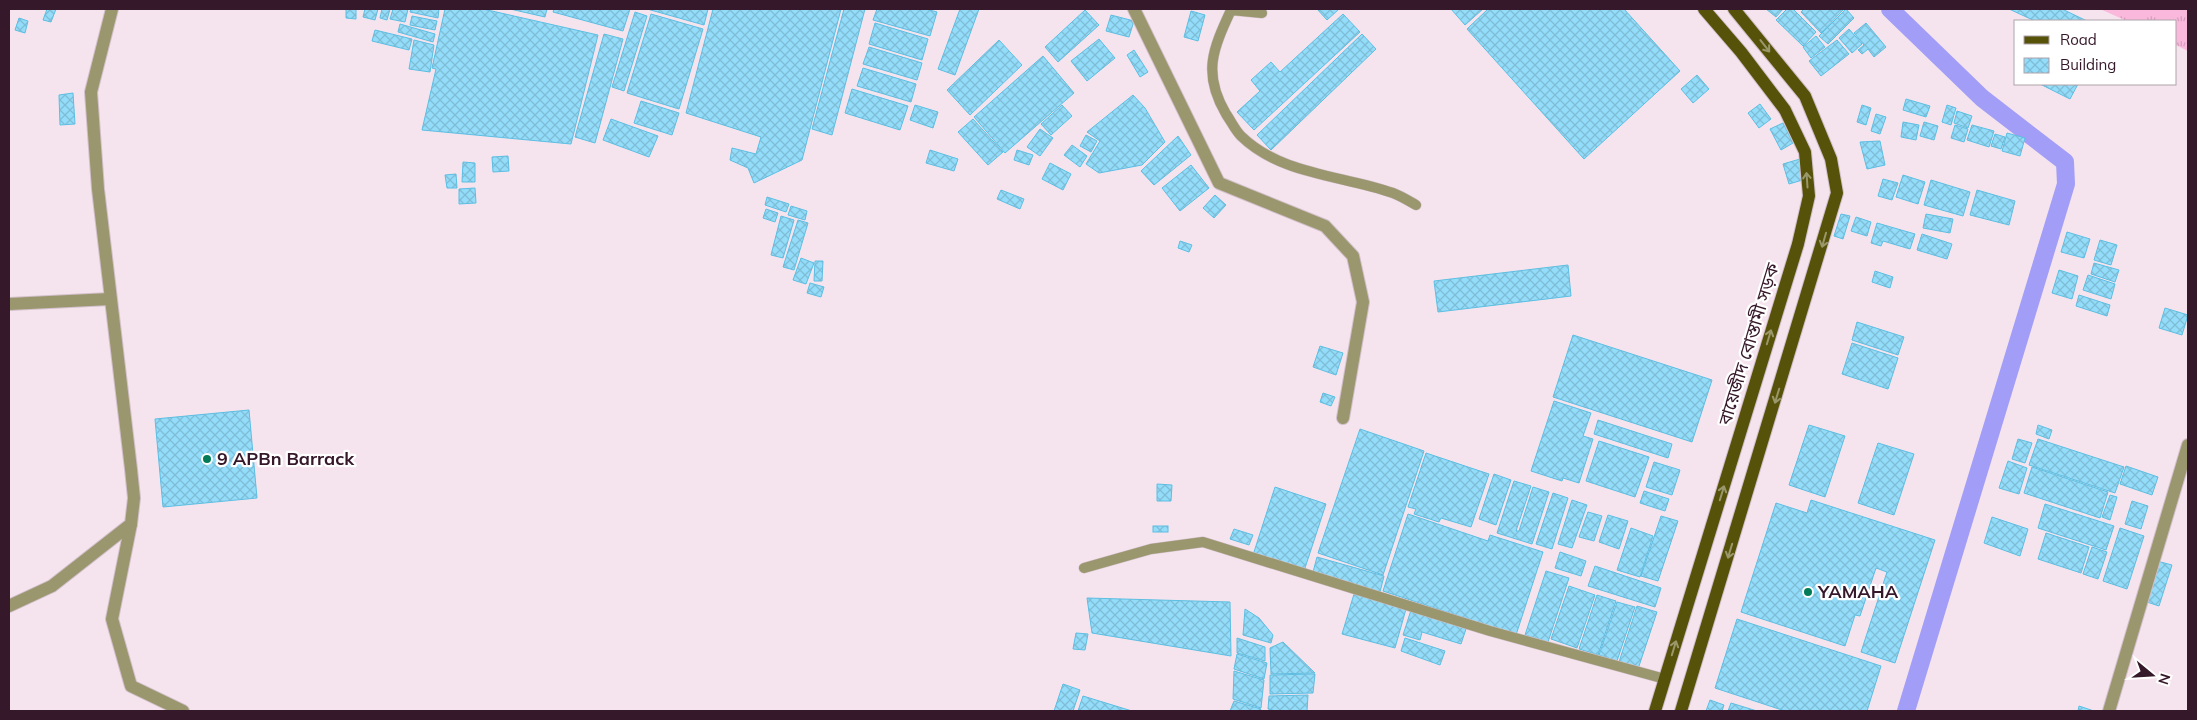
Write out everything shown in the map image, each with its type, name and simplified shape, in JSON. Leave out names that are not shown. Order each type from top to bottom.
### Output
[{"type":"main road","name":"বায়েজীদ বোস্তামী সড়ক","points":[[1655,711],[1798,244],[1809,196],[1805,152],[1785,110],[1742,52],[1704,9]]},
{"type":"main road","points":[[1681,711],[1826,235],[1837,193],[1831,159],[1804,96],[1734,9]]},
{"type":"street","points":[[112,9],[91,92],[98,189],[134,498],[131,524],[112,619],[131,686],[183,711]]},
{"type":"street","points":[[1134,9],[1219,183],[1325,226],[1353,256],[1363,302],[1343,418]]},
{"type":"street","points":[[9,304],[110,299]]},
{"type":"street","points":[[2109,711],[2188,446]]},
{"type":"street","points":[[9,606],[52,586],[131,524]]},
{"type":"lane","points":[[1262,13],[1230,9],[1213,57],[1213,86],[1239,135],[1264,154],[1303,170],[1393,193],[1416,205]]},
{"type":"lane","points":[[1084,568],[1151,549],[1203,542],[1490,631],[1665,679]]},
{"type":"green space","points":[[2100,9],[2188,9],[2188,51],[2177,46],[2177,20],[2125,20]]},
{"type":"building","points":[[47,9],[56,9],[51,22],[43,20]]},
{"type":"building","points":[[346,9],[356,9],[356,19],[346,18]]},
{"type":"building","points":[[365,9],[378,9],[375,20],[363,17]]},
{"type":"building","points":[[382,9],[390,9],[387,20],[380,18]]},
{"type":"building","points":[[393,9],[408,9],[405,22],[390,19]]},
{"type":"building","points":[[411,9],[439,9],[438,18],[410,12]]},
{"type":"building","points":[[445,9],[483,9],[598,35],[571,144],[422,130],[436,69],[432,68]]},
{"type":"building","points":[[510,9],[547,9],[545,17]]},
{"type":"building","points":[[554,9],[630,9],[623,31],[553,12]]},
{"type":"building","points":[[647,9],[708,9],[704,25]]},
{"type":"building","points":[[713,9],[841,9],[802,160],[754,183],[748,168],[730,160],[732,148],[756,154],[761,137],[686,113]]},
{"type":"building","points":[[844,9],[865,9],[832,135],[812,129]]},
{"type":"building","points":[[877,9],[926,9],[937,12],[930,36],[873,20]]},
{"type":"building","points":[[960,9],[979,9],[955,75],[938,69]]},
{"type":"building","points":[[1317,9],[1337,9],[1338,10],[1327,20]]},
{"type":"building","points":[[1451,9],[1483,9],[1465,25]]},
{"type":"building","points":[[1488,9],[1624,9],[1680,71],[1584,159],[1467,29]]},
{"type":"building","points":[[1766,9],[1783,9],[1776,17]]},
{"type":"building","points":[[1787,9],[1793,9],[1816,32],[1803,46],[1776,20]]},
{"type":"building","points":[[1804,9],[1844,9],[1821,33],[1801,12]]},
{"type":"building","points":[[1846,9],[1854,18],[1828,44],[1819,36]]},
{"type":"building","points":[[2009,9],[2062,9],[2085,20],[2033,20]]},
{"type":"building","points":[[1085,10],[1099,25],[1058,62],[1045,47]]},
{"type":"building","points":[[1191,11],[1205,15],[1198,41],[1184,37]]},
{"type":"building","points":[[635,12],[647,16],[624,91],[612,87]]},
{"type":"building","points":[[651,14],[703,29],[679,109],[627,93]]},
{"type":"building","points":[[1343,14],[1360,32],[1254,130],[1237,112],[1260,91],[1251,80],[1271,62],[1280,72]]},
{"type":"building","points":[[1111,15],[1134,21],[1129,37],[1106,31]]},
{"type":"building","points":[[412,16],[437,21],[435,30],[410,25]]},
{"type":"building","points":[[19,18],[28,21],[25,33],[15,30]]},
{"type":"building","points":[[875,23],[928,39],[922,60],[869,44]]},
{"type":"building","points":[[1866,23],[1886,47],[1874,57],[1868,49],[1862,54],[1858,50],[1864,45],[1854,33]]},
{"type":"building","points":[[400,24],[435,34],[433,42],[398,32]]},
{"type":"building","points":[[1849,29],[1862,44],[1852,53],[1839,38]]},
{"type":"building","points":[[375,30],[412,39],[409,50],[372,41]]},
{"type":"building","points":[[604,34],[623,39],[595,143],[575,137]]},
{"type":"building","points":[[1362,34],[1376,49],[1271,150],[1257,135]]},
{"type":"building","points":[[1816,36],[1825,47],[1811,58],[1803,47]]},
{"type":"building","points":[[1099,39],[1115,58],[1087,81],[1071,61]]},
{"type":"building","points":[[414,40],[434,45],[430,72],[409,69]]},
{"type":"building","points":[[999,40],[1022,65],[970,115],[947,90]]},
{"type":"building","points":[[1837,40],[1849,54],[1821,76],[1809,61]]},
{"type":"building","points":[[869,47],[922,63],[917,80],[863,64]]},
{"type":"building","points":[[1134,50],[1148,72],[1140,77],[1127,55]]},
{"type":"building","points":[[1043,56],[1074,93],[1005,153],[974,117]]},
{"type":"building","points":[[863,68],[916,84],[911,102],[857,86]]},
{"type":"building","points":[[1697,75],[1709,89],[1693,103],[1681,89]]},
{"type":"building","points":[[2042,85],[2077,85],[2070,99]]},
{"type":"building","points":[[852,89],[908,106],[900,130],[845,113]]},
{"type":"building","points":[[73,93],[75,124],[60,125],[59,95]]},
{"type":"building","points":[[1133,95],[1145,108],[1165,142],[1142,165],[1099,173],[1086,164],[1100,141],[1087,132]]},
{"type":"building","points":[[1906,99],[1930,106],[1926,117],[1903,110]]},
{"type":"building","points":[[641,101],[679,113],[672,135],[634,123]]},
{"type":"building","points":[[1760,104],[1771,119],[1759,128],[1748,113]]},
{"type":"building","points":[[915,105],[938,112],[933,128],[910,120]]},
{"type":"building","points":[[1062,105],[1072,116],[1051,135],[1041,124]]},
{"type":"building","points":[[1862,105],[1871,108],[1866,125],[1857,122]]},
{"type":"building","points":[[1947,105],[1956,108],[1951,125],[1942,122]]},
{"type":"building","points":[[1957,111],[1972,116],[1968,128],[1954,123]]},
{"type":"building","points":[[1876,114],[1886,117],[1880,134],[1871,131]]},
{"type":"building","points":[[611,119],[658,136],[649,157],[603,140]]},
{"type":"building","points":[[973,119],[1003,152],[988,165],[958,132]]},
{"type":"building","points":[[1903,122],[1919,125],[1916,140],[1901,137]]},
{"type":"building","points":[[1924,122],[1938,126],[1934,140],[1920,136]]},
{"type":"building","points":[[1783,123],[1793,143],[1781,150],[1770,129]]},
{"type":"building","points":[[1955,125],[1968,129],[1964,142],[1951,138]]},
{"type":"building","points":[[1972,125],[1994,131],[1989,147],[1967,140]]},
{"type":"building","points":[[1040,129],[1053,138],[1040,156],[1027,147]]},
{"type":"building","points":[[2007,133],[2025,138],[2020,156],[2002,151]]},
{"type":"building","points":[[1995,134],[2005,137],[2001,149],[1991,146]]},
{"type":"building","points":[[1086,135],[1097,141],[1091,152],[1080,146]]},
{"type":"building","points":[[1178,136],[1191,155],[1154,185],[1141,171]]},
{"type":"building","points":[[1880,141],[1885,165],[1867,169],[1860,142]]},
{"type":"building","points":[[1072,145],[1087,156],[1080,167],[1064,155]]},
{"type":"building","points":[[930,150],[958,159],[954,171],[926,163]]},
{"type":"building","points":[[1017,150],[1033,155],[1029,165],[1014,160]]},
{"type":"building","points":[[508,156],[509,171],[493,172],[492,157]]},
{"type":"building","points":[[1800,159],[1806,179],[1789,184],[1783,164]]},
{"type":"building","points":[[463,162],[475,163],[475,182],[462,182]]},
{"type":"building","points":[[1050,163],[1071,174],[1063,190],[1042,179]]},
{"type":"building","points":[[1191,165],[1209,188],[1180,211],[1162,188]]},
{"type":"building","points":[[456,174],[457,188],[447,188],[445,175]]},
{"type":"building","points":[[1903,175],[1925,182],[1918,204],[1896,197]]},
{"type":"building","points":[[1883,179],[1898,183],[1892,200],[1878,196]]},
{"type":"building","points":[[1931,180],[1970,192],[1963,216],[1924,205]]},
{"type":"building","points":[[475,188],[476,203],[459,204],[459,189]]},
{"type":"building","points":[[1001,190],[1024,199],[1020,209],[997,199]]},
{"type":"building","points":[[1977,190],[2015,201],[2009,225],[1970,215]]},
{"type":"building","points":[[1215,195],[1226,205],[1214,218],[1203,208]]},
{"type":"building","points":[[767,197],[789,204],[786,212],[765,205]]},
{"type":"building","points":[[791,206],[807,211],[805,220],[788,215]]},
{"type":"building","points":[[766,209],[778,213],[775,222],[763,218]]},
{"type":"building","points":[[1841,214],[1850,216],[1843,239],[1834,236]]},
{"type":"building","points":[[1926,214],[1953,219],[1950,233],[1923,228]]},
{"type":"building","points":[[781,216],[794,220],[783,258],[771,255]]},
{"type":"building","points":[[1856,217],[1871,222],[1867,236],[1851,231]]},
{"type":"building","points":[[798,220],[808,223],[794,270],[783,267]]},
{"type":"building","points":[[1877,223],[1915,234],[1910,249],[1883,241],[1881,246],[1871,243]]},
{"type":"building","points":[[2067,232],[2090,239],[2084,258],[2061,252]]},
{"type":"building","points":[[1922,234],[1952,244],[1947,259],[1917,250]]},
{"type":"building","points":[[2100,240],[2117,245],[2111,265],[2094,260]]},
{"type":"building","points":[[1180,241],[1192,245],[1189,252],[1178,248]]},
{"type":"building","points":[[801,258],[814,263],[806,284],[793,280]]},
{"type":"building","points":[[815,261],[823,261],[822,281],[814,281]]},
{"type":"building","points":[[2094,263],[2119,270],[2115,282],[2091,274]]},
{"type":"building","points":[[1568,265],[1571,296],[1438,312],[1434,281]]},
{"type":"building","points":[[2059,270],[2078,276],[2072,299],[2052,293]]},
{"type":"building","points":[[1875,271],[1893,277],[1890,288],[1872,282]]},
{"type":"building","points":[[2088,275],[2115,284],[2111,299],[2083,290]]},
{"type":"building","points":[[810,283],[824,287],[821,297],[807,293]]},
{"type":"building","points":[[2079,295],[2110,305],[2107,316],[2076,306]]},
{"type":"building","points":[[2165,308],[2188,315],[2182,335],[2159,328]]},
{"type":"building","points":[[1857,322],[1904,337],[1898,355],[1852,340]]},
{"type":"building","points":[[1573,335],[1712,380],[1692,442],[1553,397]]},
{"type":"building","points":[[1852,343],[1898,358],[1888,389],[1842,374]]},
{"type":"building","points":[[1320,346],[1343,353],[1336,375],[1313,367]]},
{"type":"building","points":[[1323,393],[1335,397],[1331,406],[1320,402]]},
{"type":"building","points":[[1554,401],[1591,413],[1583,436],[1593,439],[1579,483],[1563,478],[1562,481],[1531,471]]},
{"type":"building","points":[[249,410],[257,498],[163,507],[155,419]]},
{"type":"building","points":[[1598,420],[1672,444],[1668,458],[1594,434]]},
{"type":"building","points":[[1809,425],[1845,436],[1825,497],[1789,485]]},
{"type":"building","points":[[2038,425],[2052,430],[2049,439],[2036,434]]},
{"type":"building","points":[[1360,429],[1424,451],[1383,575],[1318,553]]},
{"type":"building","points":[[2018,439],[2032,443],[2025,463],[2012,459]]},
{"type":"building","points":[[2038,439],[2124,467],[2115,493],[2029,465]]},
{"type":"building","points":[[1599,441],[1649,457],[1635,497],[1586,481]]},
{"type":"building","points":[[1878,443],[1914,454],[1894,515],[1858,503]]},
{"type":"building","points":[[1426,453],[1489,474],[1471,527],[1441,518],[1439,522],[1414,514],[1416,509],[1408,507]]},
{"type":"building","points":[[2008,461],[2027,468],[2019,494],[1999,488]]},
{"type":"building","points":[[1654,462],[1680,470],[1672,495],[1646,487]]},
{"type":"building","points":[[2126,466],[2158,477],[2152,495],[2120,484]]},
{"type":"building","points":[[2032,467],[2108,492],[2100,518],[2024,493]]},
{"type":"building","points":[[1494,474],[1511,480],[1496,525],[1479,519]]},
{"type":"building","points":[[1514,481],[1531,486],[1516,531],[1519,531],[1533,487],[1549,492],[1532,544],[1497,533]]},
{"type":"building","points":[[1157,484],[1172,485],[1171,501],[1157,501]]},
{"type":"building","points":[[1275,487],[1326,504],[1304,571],[1253,555]]},
{"type":"building","points":[[1644,491],[1669,499],[1665,511],[1640,503]]},
{"type":"building","points":[[1553,493],[1568,498],[1552,549],[1536,544]]},
{"type":"building","points":[[2110,495],[2117,497],[2110,520],[2102,517]]},
{"type":"building","points":[[1572,500],[1587,505],[1572,548],[1558,544]]},
{"type":"building","name":"YAMAHA","points":[[1811,500],[1935,540],[1895,663],[1861,652],[1887,572],[1876,568],[1860,616],[1855,615],[1845,646],[1741,612],[1776,503],[1807,513]]},
{"type":"building","points":[[2132,501],[2148,506],[2141,529],[2125,524]]},
{"type":"building","points":[[2045,504],[2114,526],[2106,550],[2038,528]]},
{"type":"building","points":[[1588,512],[1602,516],[1594,541],[1579,537]]},
{"type":"building","points":[[1408,514],[1488,541],[1490,535],[1543,552],[1516,635],[1383,591]]},
{"type":"building","points":[[1608,515],[1628,521],[1619,549],[1599,542]]},
{"type":"building","points":[[1661,516],[1678,521],[1658,581],[1641,576]]},
{"type":"building","points":[[1992,517],[2028,529],[2020,556],[1984,543]]},
{"type":"building","points":[[1153,526],[1168,526],[1168,532],[1153,532]]},
{"type":"building","points":[[1631,528],[1653,536],[1640,577],[1617,570]]},
{"type":"building","points":[[2120,528],[2144,536],[2127,589],[2103,581]]},
{"type":"building","points":[[1234,529],[1253,535],[1249,545],[1230,539]]},
{"type":"building","points":[[2046,533],[2089,547],[2081,573],[2038,559]]},
{"type":"building","points":[[2092,547],[2107,552],[2098,579],[2083,574]]},
{"type":"building","points":[[1560,552],[1586,561],[1581,576],[1555,568]]},
{"type":"building","points":[[1317,557],[1384,576],[1380,592],[1313,572]]},
{"type":"building","points":[[2157,561],[2172,565],[2159,606],[2144,601]]},
{"type":"building","points":[[1595,566],[1661,588],[1655,607],[1588,586]]},
{"type":"building","points":[[1546,571],[1569,578],[1548,642],[1525,635]]},
{"type":"building","points":[[1569,586],[1595,595],[1577,648],[1551,639]]},
{"type":"building","points":[[1354,594],[1406,609],[1395,648],[1342,634]]},
{"type":"building","points":[[1597,595],[1616,601],[1598,655],[1579,649]]},
{"type":"building","points":[[1087,598],[1230,602],[1231,656],[1092,633]]},
{"type":"building","points":[[1617,602],[1635,607],[1617,661],[1599,655]]},
{"type":"building","points":[[1637,606],[1657,612],[1638,669],[1619,662]]},
{"type":"building","points":[[1412,607],[1467,626],[1461,644],[1422,632],[1420,640],[1403,635]]},
{"type":"building","points":[[1245,609],[1259,618],[1273,635],[1271,643],[1243,635]]},
{"type":"building","name":"YAMAHA","points":[[1737,619],[1881,666],[1867,711],[1785,711],[1715,688]]},
{"type":"building","points":[[1076,633],[1088,634],[1085,650],[1073,649]]},
{"type":"building","points":[[1237,638],[1265,647],[1265,661],[1237,653]]},
{"type":"building","points":[[1405,638],[1445,651],[1440,665],[1401,651]]},
{"type":"building","points":[[1283,642],[1315,673],[1271,674],[1270,648]]},
{"type":"building","points":[[1237,654],[1267,663],[1264,679],[1234,669]]},
{"type":"building","points":[[1234,671],[1264,680],[1261,708],[1233,699]]},
{"type":"building","points":[[1315,674],[1313,693],[1270,694],[1270,675]]},
{"type":"building","points":[[1063,684],[1080,690],[1073,711],[1054,711]]},
{"type":"building","points":[[1308,695],[1307,711],[1276,711],[1268,709],[1269,696]]},
{"type":"building","points":[[1083,696],[1132,711],[1078,711]]},
{"type":"building","points":[[1710,700],[1724,705],[1722,711],[1706,711]]},
{"type":"building","points":[[1234,701],[1261,709],[1260,711],[1230,711]]},
{"type":"building","points":[[1731,703],[1757,711],[1728,711]]},
{"type":"building","points":[[2079,706],[2094,711],[2078,711]]},
{"type":"waterway","points":[[1890,9],[1982,98],[2065,162],[2066,184],[1906,711]]},
{"type":"place","name":"9 APBn Barrack","points":[[207,459]]},
{"type":"place","name":"YAMAHA","points":[[1808,592]]}]
